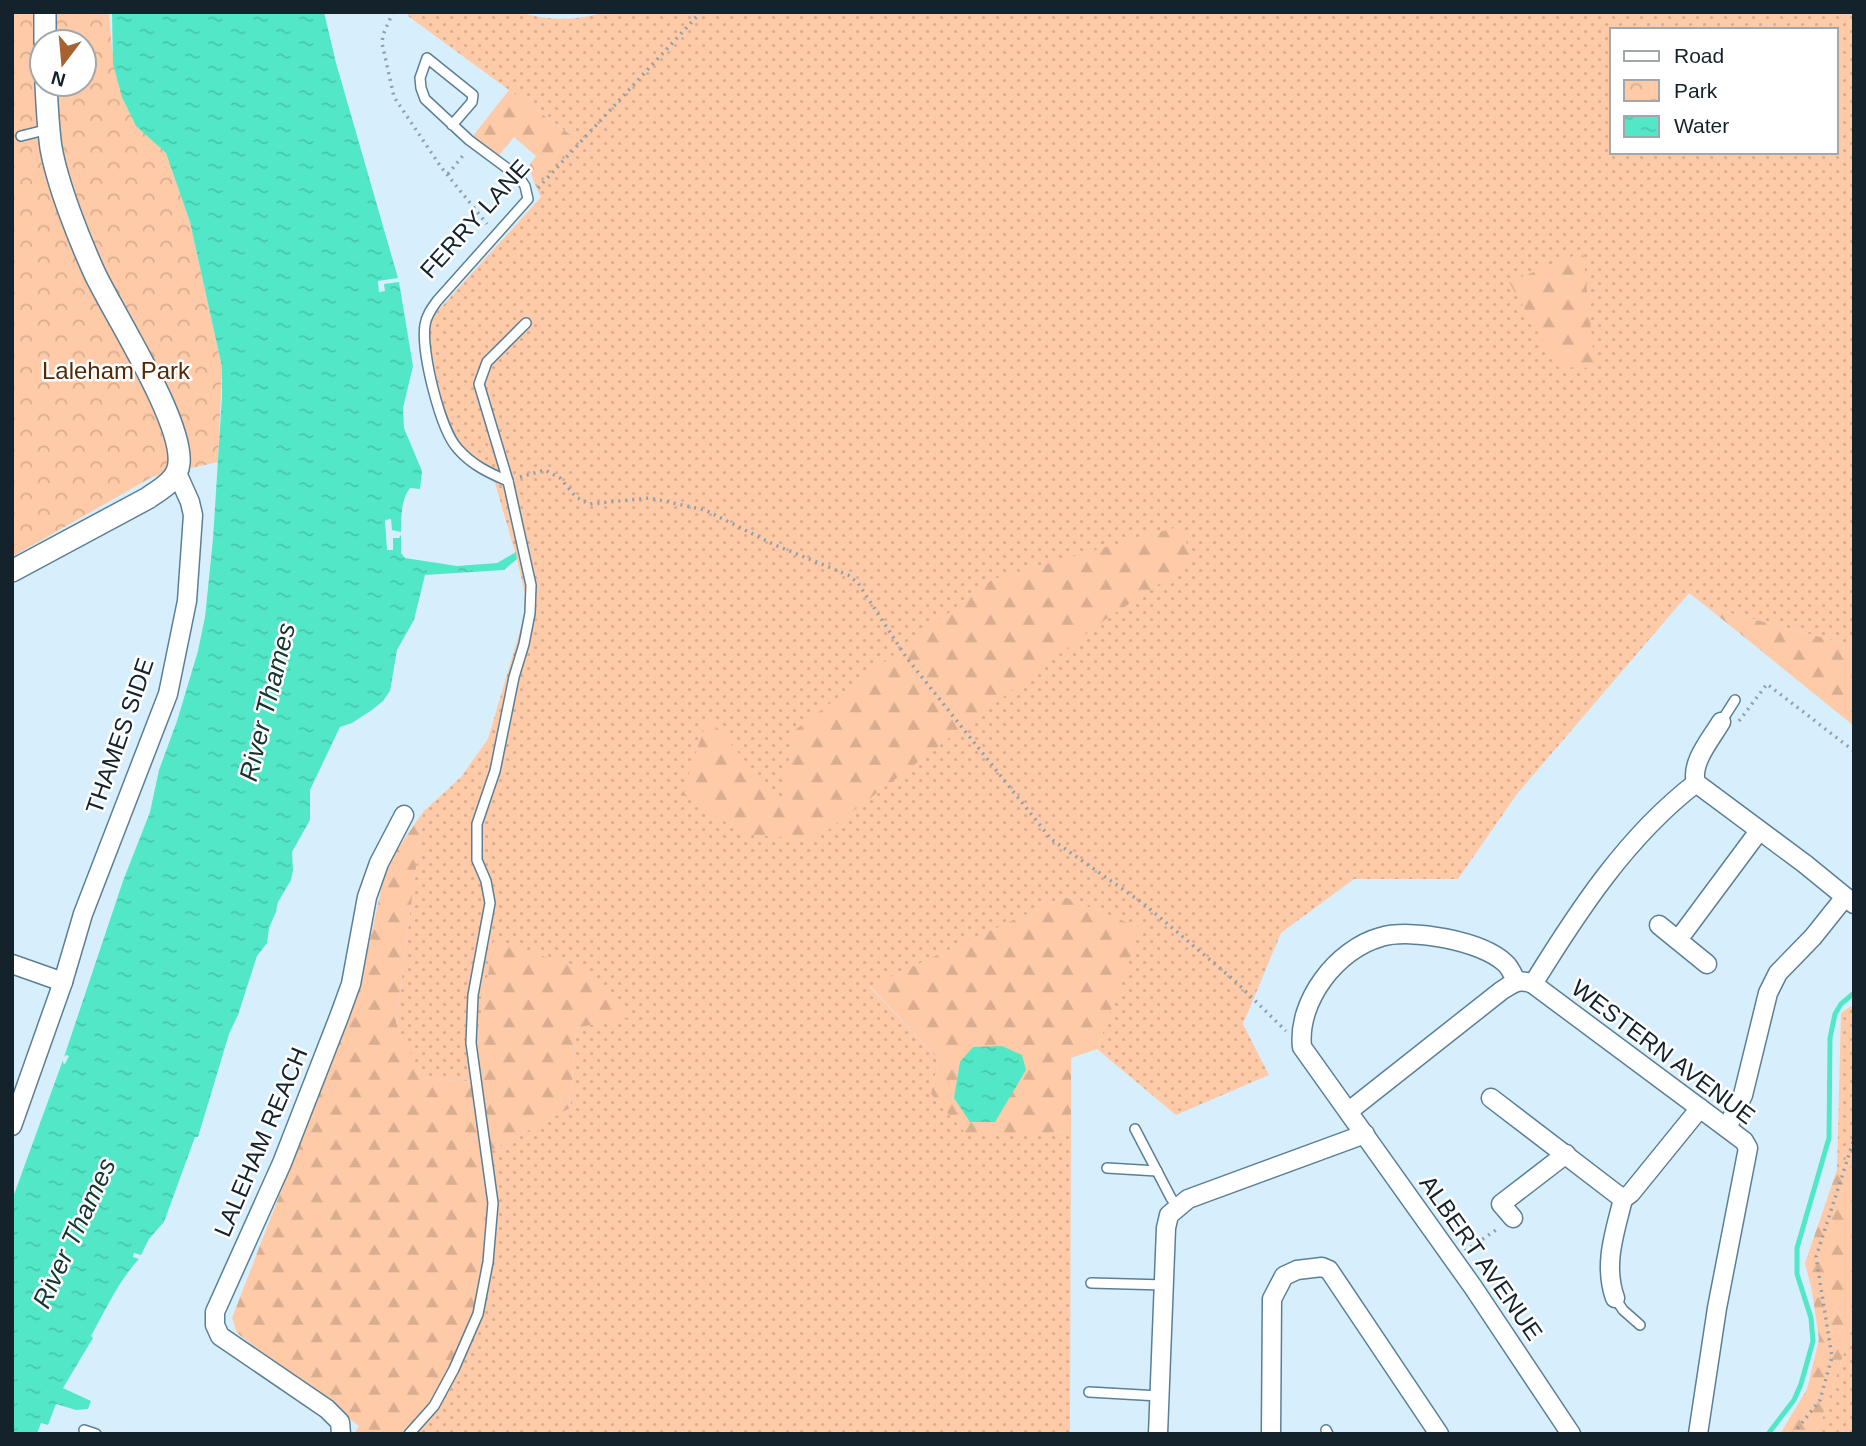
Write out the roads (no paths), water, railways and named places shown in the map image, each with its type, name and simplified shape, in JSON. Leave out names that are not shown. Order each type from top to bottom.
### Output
[{"type":"street","name":"THAMES SIDE","points":[[12,1126],[63,982],[83,914],[168,694],[187,601],[193,515],[177,474],[179,462],[170,422],[95,273],[65,197],[52,150],[47,98]]},
{"type":"street","points":[[12,571],[148,498],[177,474]]},
{"type":"street","points":[[1720,723],[1696,765],[1693,774],[1696,783],[1851,896],[1778,973],[1768,993],[1743,1095],[1727,1128]]},
{"type":"street","points":[[1349,1111],[1524,983],[1646,827],[1696,783]]},
{"type":"street","name":"LALEHAM REACH","points":[[341,1434],[340,1422],[327,1409],[220,1336],[215,1325],[215,1312],[282,1163],[339,1017],[351,984],[367,897],[379,863],[404,815]]},
{"type":"street","points":[[1678,940],[1759,831]]},
{"type":"street","points":[[1659,925],[1707,964]]},
{"type":"street","name":"WESTERN AVENUE","points":[[1302,1047],[1301,1024],[1318,989],[1335,965],[1366,943],[1383,936],[1428,936],[1485,951],[1504,962],[1524,983],[1744,1141],[1748,1148],[1717,1308],[1698,1434]]},
{"type":"street","points":[[12,964],[63,982]]},
{"type":"street","name":"ALBERT AVENUE","points":[[1302,1047],[1453,1259],[1571,1434]]},
{"type":"street","points":[[1491,1098],[1623,1199]]},
{"type":"street","points":[[1615,1298],[1609,1280],[1609,1260],[1623,1199],[1631,1194],[1700,1108]]},
{"type":"street","points":[[1158,1434],[1166,1228],[1169,1215],[1188,1199],[1365,1134]]},
{"type":"street","points":[[1513,1219],[1501,1204],[1566,1154]]},
{"type":"street","points":[[1271,1434],[1272,1299],[1284,1276],[1297,1270],[1322,1267],[1329,1270],[1438,1433]]},
{"type":"lane","points":[[427,58],[473,95],[472,102],[452,125],[425,99],[420,79],[427,58]]},
{"type":"lane","name":"FERRY LANE","points":[[452,125],[519,177],[525,186],[528,199],[430,310],[425,325],[426,345],[440,419],[456,448],[477,467],[508,481]]},
{"type":"lane","points":[[20,136],[49,129]]},
{"type":"lane","points":[[409,1434],[434,1406],[454,1370],[478,1314],[488,1262],[493,1203],[471,1043],[473,995],[490,903],[486,881],[477,860],[477,824],[495,771],[514,677],[524,644],[530,613],[531,585],[508,481],[480,384],[487,362],[526,323]]},
{"type":"lane","points":[[1720,723],[1735,700]]},
{"type":"lane","points":[[1135,1129],[1177,1206]]},
{"type":"lane","points":[[1107,1168],[1157,1171]]},
{"type":"lane","points":[[1091,1283],[1164,1285]]},
{"type":"lane","points":[[1615,1298],[1623,1310],[1640,1325]]},
{"type":"lane","points":[[1089,1392],[1159,1396]]},
{"type":"lane","points":[[85,1430],[96,1434]]},
{"type":"water","name":"River Thames","points":[[112,12],[324,12],[336,63],[398,278],[378,281],[379,292],[385,291],[384,284],[399,282],[413,366],[403,408],[404,428],[422,471],[420,489],[410,488],[407,493],[402,509],[401,532],[392,530],[391,519],[385,520],[387,550],[393,550],[393,538],[399,538],[401,535],[401,553],[405,558],[457,566],[497,563],[516,552],[517,559],[504,570],[425,575],[414,620],[397,650],[390,691],[372,710],[340,727],[310,790],[310,820],[292,852],[291,880],[278,902],[267,943],[257,956],[229,1034],[198,1137],[195,1137],[164,1222],[149,1239],[141,1255],[134,1253],[133,1257],[139,1259],[113,1296],[91,1336],[93,1338],[63,1388],[91,1401],[88,1409],[76,1410],[56,1404],[48,1425],[41,1423],[37,1434],[12,1434],[12,1200],[63,1060],[65,1064],[69,1056],[64,1057],[123,881],[150,812],[159,770],[198,651],[205,617],[213,539],[222,367],[190,222],[166,153],[136,126],[122,97],[113,64]]},
{"type":"water","points":[[1002,1046],[1022,1055],[1026,1070],[995,1122],[970,1122],[954,1098],[960,1062],[973,1047]]},
{"type":"waterway","points":[[1768,1434],[1794,1400],[1813,1341],[1811,1318],[1797,1274],[1797,1248],[1829,1138],[1830,1038],[1835,1014],[1841,1004],[1854,993]]},
{"type":"park label","name":"Laleham Park","points":[[116,371]]}]
